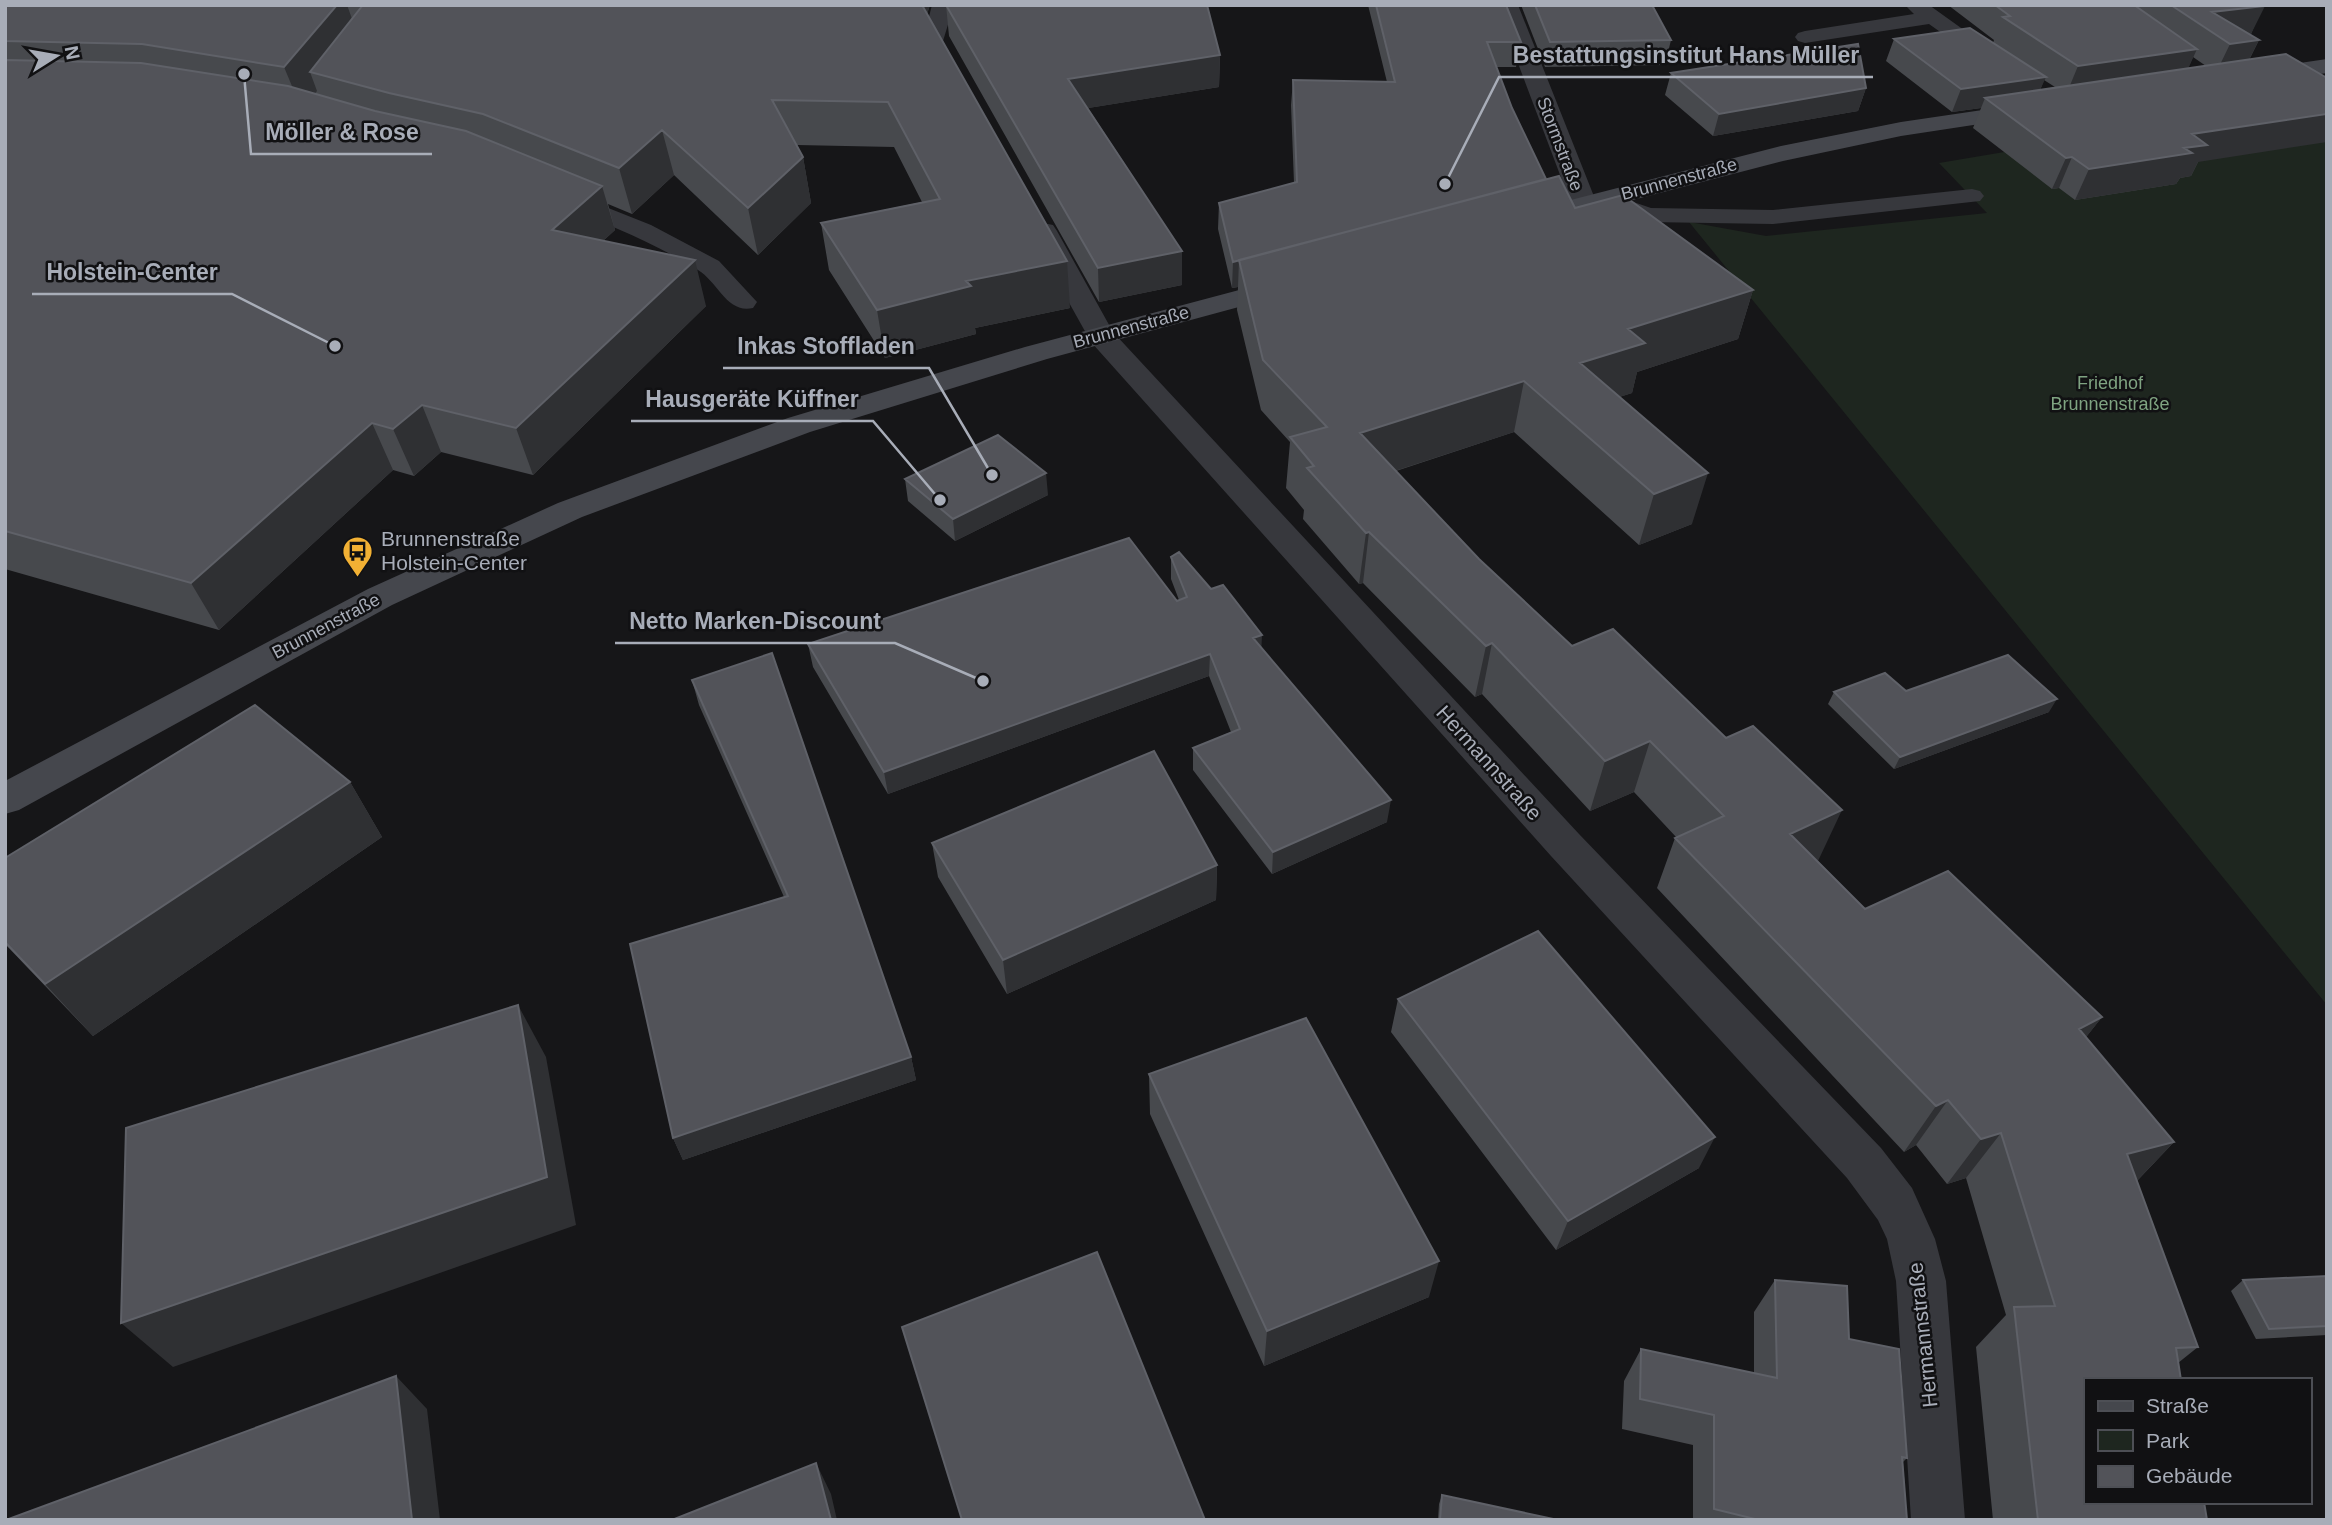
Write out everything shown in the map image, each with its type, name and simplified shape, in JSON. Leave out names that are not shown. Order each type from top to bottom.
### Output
[{"type":"street","points":[[943,5],[935,36],[948,59]]},
{"type":"street","name":"Stormstraße","points":[[1507,5],[1594,202]]},
{"type":"street","points":[[908,36],[935,36]]},
{"type":"street","points":[[2237,79],[2327,66]]},
{"type":"street","name":"Brunnenstraße","points":[[1504,226],[1707,171],[1804,149],[1901,129],[2054,107]]},
{"type":"street","name":"Hermannstraße","points":[[1034,213],[1101,335],[1555,835],[1864,1163],[1895,1204],[1911,1239],[1921,1281],[1938,1520]]},
{"type":"street","name":"Brunnenstraße","points":[[5,799],[380,597],[570,510],[799,425],[1101,335],[1317,277]]},
{"type":"lane","points":[[1805,37],[1923,11],[2008,68]]},
{"type":"lane","points":[[553,193],[642,230],[710,266],[744,302]]},
{"type":"lane","points":[[1594,202],[1648,215],[1744,217],[1972,196]]},
{"type":"green space","name":"Friedhof Brunnenstraße","points":[[2327,98],[2327,1005],[1689,222],[1766,236],[1987,213],[1939,163]]},
{"type":"building","points":[[5,5],[337,5],[284,67],[142,44],[5,41]]},
{"type":"building","points":[[363,5],[922,5],[1067,261],[966,281],[971,286],[877,310],[821,223],[940,199],[888,102],[772,100],[803,157],[748,208],[662,130],[619,168],[483,114],[310,72]]},
{"type":"building","points":[[946,5],[1207,5],[1220,55],[1068,79],[1182,251],[1098,268]]},
{"type":"building","points":[[1376,5],[1506,5],[1521,42],[1487,42],[1512,108],[1546,179],[1233,262],[1219,203],[1297,182],[1293,80],[1395,82]]},
{"type":"building","points":[[1535,5],[1652,5],[1671,40],[1550,42]]},
{"type":"building","points":[[1995,5],[2134,5],[2197,49],[2078,66],[2003,17],[2010,16]]},
{"type":"building","points":[[2171,5],[2263,5],[2265,6],[2212,12],[2259,40],[2230,44]]},
{"type":"building","points":[[1970,28],[2046,77],[1961,89],[1894,39]]},
{"type":"building","points":[[1858,44],[1866,88],[1719,114],[1671,73]]},
{"type":"building","points":[[2286,54],[2327,78],[2327,114],[2192,134],[2207,145],[2184,148],[2192,153],[2089,169],[2072,157],[2066,158],[1985,98]]},
{"type":"building","points":[[5,60],[141,63],[288,86],[375,111],[466,131],[602,186],[552,230],[695,260],[516,428],[422,405],[393,429],[372,423],[191,583],[5,531]]},
{"type":"building","points":[[1559,176],[1575,208],[1623,195],[1753,290],[1628,329],[1645,343],[1580,363],[1708,473],[1654,494],[1524,381],[1360,433],[1479,559],[1572,646],[1613,629],[1726,738],[1753,726],[1842,810],[1790,834],[1865,909],[1948,871],[2102,1017],[2079,1029],[2174,1142],[2127,1154],[2198,1347],[2176,1348],[2181,1378],[2084,1378],[2084,1504],[2204,1504],[2207,1520],[2038,1520],[2014,1307],[2055,1306],[2001,1133],[1981,1139],[1948,1100],[1936,1106],[1675,838],[1724,816],[1650,741],[1605,761],[1492,643],[1486,646],[1369,532],[1366,533],[1307,468],[1314,466],[1290,437],[1327,427],[1263,360],[1239,260]]},
{"type":"building","points":[[998,435],[1046,473],[953,519],[905,479]]},
{"type":"building","points":[[1129,538],[1177,601],[1187,597],[1171,557],[1179,552],[1211,589],[1223,585],[1262,635],[1253,638],[1391,800],[1273,852],[1193,748],[1240,729],[1210,654],[884,772],[808,644]]},
{"type":"building","points":[[772,653],[911,1057],[673,1138],[630,944],[788,896],[692,680]]},
{"type":"building","points":[[2008,655],[2057,699],[1900,757],[1834,692],[1885,673],[1906,691]]},
{"type":"building","points":[[255,705],[350,782],[45,984],[5,942],[5,858]]},
{"type":"building","points":[[1154,751],[1217,865],[1003,960],[932,843]]},
{"type":"building","points":[[1538,931],[1715,1137],[1568,1221],[1398,999]]},
{"type":"building","points":[[518,1005],[547,1177],[121,1323],[126,1128]]},
{"type":"building","points":[[1306,1018],[1439,1261],[1267,1331],[1149,1074]]},
{"type":"building","points":[[1097,1252],[1205,1520],[962,1520],[902,1327]]},
{"type":"building","points":[[2327,1276],[2327,1326],[2269,1329],[2243,1280]]},
{"type":"building","points":[[1775,1280],[1847,1286],[1849,1339],[1899,1349],[1907,1458],[1902,1457],[1907,1520],[1759,1520],[1714,1509],[1714,1415],[1640,1399],[1641,1349],[1777,1378]]},
{"type":"building","points":[[396,1376],[412,1520],[6,1520]]},
{"type":"building","points":[[816,1463],[831,1520],[672,1520]]},
{"type":"building","points":[[1442,1495],[1558,1520],[1440,1520]]},
{"type":"place","name":"Möller & Rose","points":[[244,74]]},
{"type":"place","name":"Bestattungsinstitut Hans Müller","points":[[1445,184]]},
{"type":"place","name":"Holstein-Center","points":[[335,346]]},
{"type":"place","name":"Inkas Stoffladen","points":[[992,475]]},
{"type":"place","name":"Hausgeräte Küffner","points":[[940,500]]},
{"type":"place","name":"Brunnenstraße Holstein-Center","points":[[358,578]]},
{"type":"place","name":"Netto Marken-Discount","points":[[983,681]]}]
